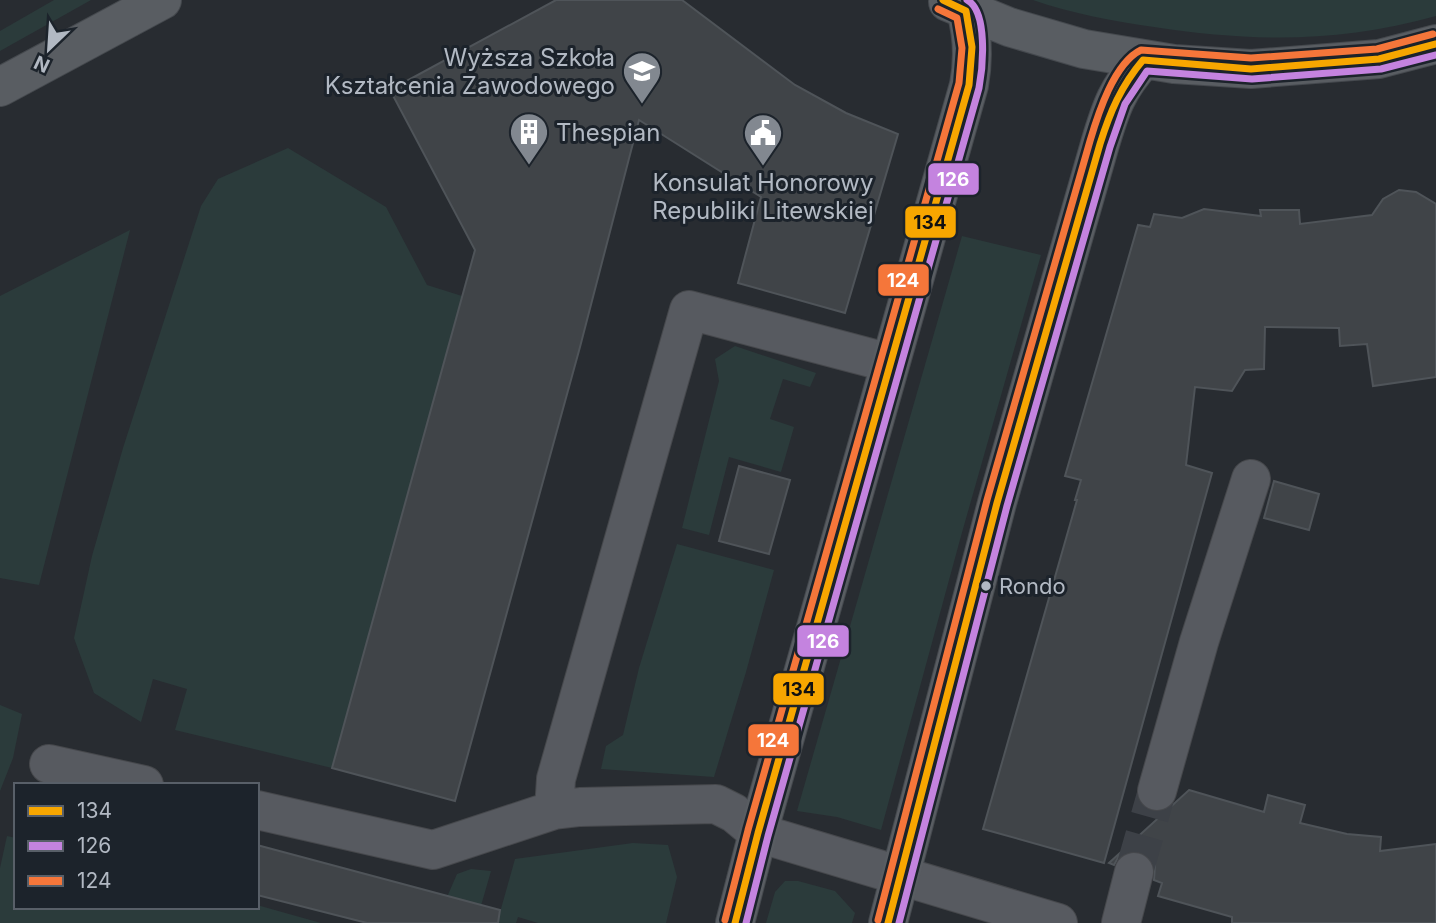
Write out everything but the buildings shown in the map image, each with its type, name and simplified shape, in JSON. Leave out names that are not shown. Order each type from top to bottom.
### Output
[{"type":"main road","points":[[0,87],[162,0]]},
{"type":"main road","points":[[955,5],[1041,37],[1084,49],[1174,64],[1251,69],[1379,59],[1436,44]]},
{"type":"main road","points":[[735,923],[758,833],[970,85],[973,63],[972,34],[955,5]]},
{"type":"main road","points":[[888,923],[997,503],[1100,144],[1114,100],[1125,81],[1143,60]]},
{"type":"street","points":[[554,810],[555,779],[689,310],[890,363]]},
{"type":"street","points":[[1157,791],[1199,642],[1251,479]]},
{"type":"street","points":[[49,764],[135,783]]},
{"type":"street","points":[[259,810],[433,850],[554,810],[716,804],[734,813],[758,833],[1058,923]]},
{"type":"street","points":[[1121,923],[1134,872]]},
{"type":"shaded area","points":[[54,0],[91,0],[0,51],[0,31]]},
{"type":"shaded area","points":[[1033,0],[1436,0],[1436,16],[1365,31],[1261,37],[1190,32],[1123,22]]},
{"type":"shaded area","points":[[288,148],[386,207],[427,285],[462,296],[332,768],[175,730],[187,689],[153,679],[141,722],[94,693],[74,638],[92,556],[123,448],[201,206],[218,179]]},
{"type":"shaded area","points":[[130,230],[39,585],[0,578],[0,296]]},
{"type":"shaded area","points":[[962,236],[1041,255],[881,830],[837,817],[797,811]]},
{"type":"shaded area","points":[[735,346],[816,373],[810,387],[783,379],[770,419],[794,427],[781,472],[729,457],[709,535],[682,528],[719,381],[715,359]]},
{"type":"shaded area","points":[[677,544],[774,570],[714,777],[601,769],[606,746],[623,735],[639,668]]},
{"type":"shaded area","points":[[0,705],[22,714],[13,758],[0,791]]},
{"type":"shaded area","points":[[7,836],[14,838],[14,909],[259,909],[259,906],[321,923],[0,923],[0,868]]},
{"type":"shaded area","points":[[633,843],[668,845],[677,877],[666,923],[538,923],[518,917],[516,923],[497,923],[515,859]]},
{"type":"shaded area","points":[[471,869],[491,871],[476,923],[441,923],[447,897],[457,874]]},
{"type":"shaded area","points":[[785,881],[798,881],[835,891],[855,913],[852,923],[766,923],[775,892]]},
{"type":"tunnel","points":[[1134,872],[1157,791]]},
{"type":"transit line","name":"134","points":[[735,923],[969,85],[972,47],[966,11],[943,0]]},
{"type":"transit line","name":"126","points":[[746,923],[768,836],[979,88],[982,67],[981,27],[974,6],[967,0]]},
{"type":"transit line","name":"124","points":[[725,920],[959,83],[962,48],[957,18],[938,9]]},
{"type":"transit line","name":"124","points":[[878,920],[987,500],[1090,141],[1115,77],[1131,57],[1141,50],[1251,58],[1377,49],[1433,34]]},
{"type":"transit line","name":"134","points":[[888,923],[997,503],[1100,144],[1112,110],[1128,80],[1143,60],[1251,69],[1379,59],[1436,44]]},
{"type":"transit line","name":"126","points":[[899,923],[1007,506],[1110,147],[1125,104],[1147,71],[1252,79],[1381,69],[1436,55]]},
{"type":"place","name":"Wyższa Szkoła Kształcenia Zawodowego","points":[[642,105]]},
{"type":"place","name":"Thespian","points":[[529,166]]},
{"type":"place","name":"Konsulat Honorowy Republiki Litewskiej","points":[[763,167]]},
{"type":"place","name":"Rondo","points":[[986,586]]}]
